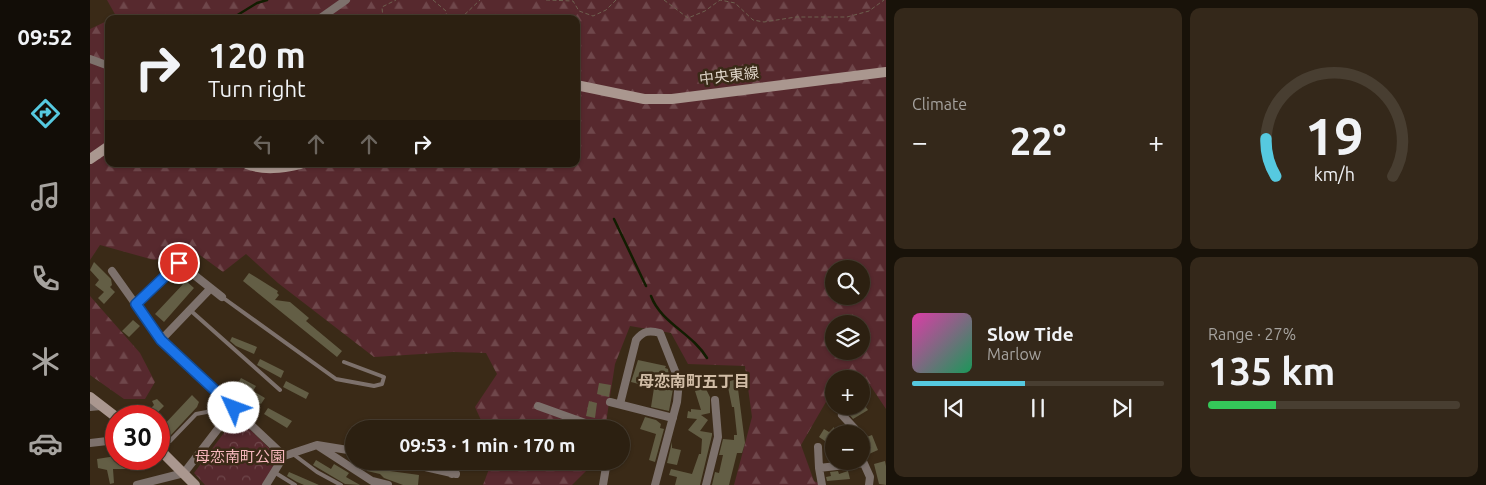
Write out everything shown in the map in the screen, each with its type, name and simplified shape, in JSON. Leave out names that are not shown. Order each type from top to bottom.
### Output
[{"type":"street","points":[[325,15],[346,0]]},
{"type":"street","points":[[90,59],[105,65]]},
{"type":"street","name":"中央東線","points":[[580,86],[644,99],[672,99],[886,72]]},
{"type":"street","points":[[90,159],[105,149]]},
{"type":"street","points":[[256,167],[277,169],[286,167]]},
{"type":"street","points":[[136,304],[179,263],[222,297]]},
{"type":"street","points":[[112,271],[161,340],[288,455]]},
{"type":"street","points":[[161,340],[210,289]]},
{"type":"street","points":[[620,404],[636,340],[642,333],[652,331],[660,333],[664,339],[679,381],[673,418],[655,485]]},
{"type":"street","points":[[90,398],[105,409]]},
{"type":"street","points":[[706,485],[718,437],[715,400]]},
{"type":"street","points":[[610,402],[673,418]]},
{"type":"street","points":[[90,407],[101,406]]},
{"type":"street","points":[[538,406],[577,420]]},
{"type":"street","points":[[137,485],[184,473],[234,408]]},
{"type":"street","points":[[842,416],[851,425]]},
{"type":"street","points":[[90,443],[105,441]]},
{"type":"street","points":[[318,445],[372,481],[388,485]]},
{"type":"street","points":[[266,485],[288,455],[318,445],[345,450]]},
{"type":"street","points":[[818,447],[822,485]]},
{"type":"street","points":[[170,460],[195,485]]},
{"type":"street","points":[[819,468],[825,467]]},
{"type":"street","points":[[437,470],[454,474],[455,470]]},
{"type":"street","points":[[602,485],[605,470]]},
{"type":"street","points":[[867,470],[870,477],[869,485]]},
{"type":"lane","points":[[222,297],[336,378],[374,386],[382,384],[384,377],[344,362]]},
{"type":"lane","points":[[190,310],[280,390]]},
{"type":"lane","points":[[170,441],[196,414],[212,411],[225,420]]},
{"type":"lane","points":[[288,455],[341,485]]},
{"type":"lane","points":[[274,472],[295,485]]},
{"type":"path","points":[[383,15],[382,7],[396,0]]},
{"type":"path","points":[[433,0],[447,15]]},
{"type":"path","points":[[464,15],[480,0]]},
{"type":"path","points":[[546,0],[572,2],[579,11],[593,16],[606,10],[616,0]]},
{"type":"path","points":[[664,0],[688,18],[705,11],[720,0],[735,3],[753,20],[764,22],[796,18],[847,17],[869,10],[884,0]]},
{"type":"green space","points":[[107,0],[886,0],[886,409],[870,385],[870,370],[825,370],[825,404],[801,445],[814,481],[822,485],[734,485],[752,417],[745,366],[688,364],[671,333],[630,326],[615,364],[606,420],[481,420],[475,407],[497,374],[486,353],[453,352],[374,357],[278,283],[246,254],[223,272],[193,250],[154,260],[100,245],[90,260],[90,29],[105,22],[105,167],[580,167],[580,15],[115,15]]},
{"type":"green space","points":[[90,296],[140,353],[155,382],[145,399],[124,399],[90,375]]},
{"type":"green space","name":"母恋南町公園","points":[[235,418],[238,418],[276,455],[277,460],[262,485],[205,485],[194,473]]},
{"type":"green space","points":[[489,470],[587,470],[572,485],[483,485]]},
{"type":"building","points":[[94,262],[111,279],[112,285],[110,287],[115,292],[104,304],[98,298],[104,292],[95,285],[99,280],[90,270]]},
{"type":"building","points":[[249,273],[278,291],[279,295],[275,300],[290,302],[309,318],[306,321],[342,351],[337,357],[243,281]]},
{"type":"building","points":[[186,281],[194,288],[164,322],[155,314]]},
{"type":"building","points":[[133,320],[140,326],[129,337],[122,331]]},
{"type":"building","points":[[232,337],[257,347],[254,354],[236,346],[230,341]]},
{"type":"building","points":[[260,359],[284,371],[281,378],[257,365]]},
{"type":"building","points":[[638,360],[666,366],[665,368],[668,369],[669,377],[672,379],[670,389],[673,389],[669,411],[651,407],[654,388],[631,382]]},
{"type":"building","points":[[241,378],[256,386],[253,391],[265,398],[261,404],[237,391],[241,385],[238,383]]},
{"type":"building","points":[[737,379],[740,388],[738,389],[745,443],[742,453],[737,453],[729,485],[712,485],[715,472],[719,473],[723,455],[719,455],[723,439],[734,440],[734,435],[737,435],[734,407],[732,407],[727,382]]},
{"type":"building","points":[[286,381],[309,393],[306,399],[283,387]]},
{"type":"building","points":[[599,383],[611,385],[609,397],[597,394]]},
{"type":"building","points":[[705,387],[710,397],[710,413],[701,415],[708,420],[700,431],[712,433],[712,435],[700,485],[675,485],[677,477],[669,475],[671,469],[692,474],[699,454],[701,454],[702,439],[688,430],[697,419],[687,418],[688,411],[691,412],[691,409],[701,410],[695,391]]},
{"type":"building","points":[[192,395],[199,402],[197,407],[170,436],[170,418]]},
{"type":"building","points":[[157,399],[163,405],[154,405],[152,401]]},
{"type":"building","points":[[589,401],[597,403],[595,418],[586,416]]},
{"type":"building","points":[[268,408],[292,421],[287,428],[264,414]]},
{"type":"building","points":[[850,415],[860,415],[853,419]]},
{"type":"building","points":[[645,417],[656,420],[661,424],[660,428],[664,429],[655,462],[649,460],[656,434],[640,429]]},
{"type":"building","points":[[825,430],[825,441],[819,437]]},
{"type":"building","points":[[872,435],[878,450],[870,454],[870,436]]},
{"type":"building","points":[[672,442],[672,448],[681,450],[677,465],[667,463]]},
{"type":"building","points":[[105,458],[105,470],[98,468],[97,459]]},
{"type":"building","points":[[316,460],[331,469],[334,464],[349,473],[346,477],[360,485],[345,484],[313,465]]},
{"type":"building","points":[[885,461],[886,485],[879,484],[874,464]]},
{"type":"building","points":[[107,470],[113,470],[114,483],[110,484]]},
{"type":"building","points":[[387,470],[419,475],[418,485],[403,485],[384,478],[380,474],[367,471]]},
{"type":"building","points":[[838,471],[839,474],[848,471],[850,479],[827,481],[826,477],[831,476],[830,472]]},
{"type":"building","points":[[289,472],[319,485],[304,485],[297,482],[287,476]]},
{"type":"waterway","points":[[238,15],[257,3],[267,0]]},
{"type":"waterway","points":[[614,219],[646,286]]},
{"type":"waterway","points":[[651,296],[662,314],[701,349],[707,358]]},
{"type":"district","name":"母恋南町五丁目","points":[[694,381]]},
{"type":"route","points":[[179,263],[136,304],[161,340],[234,408]]}]
